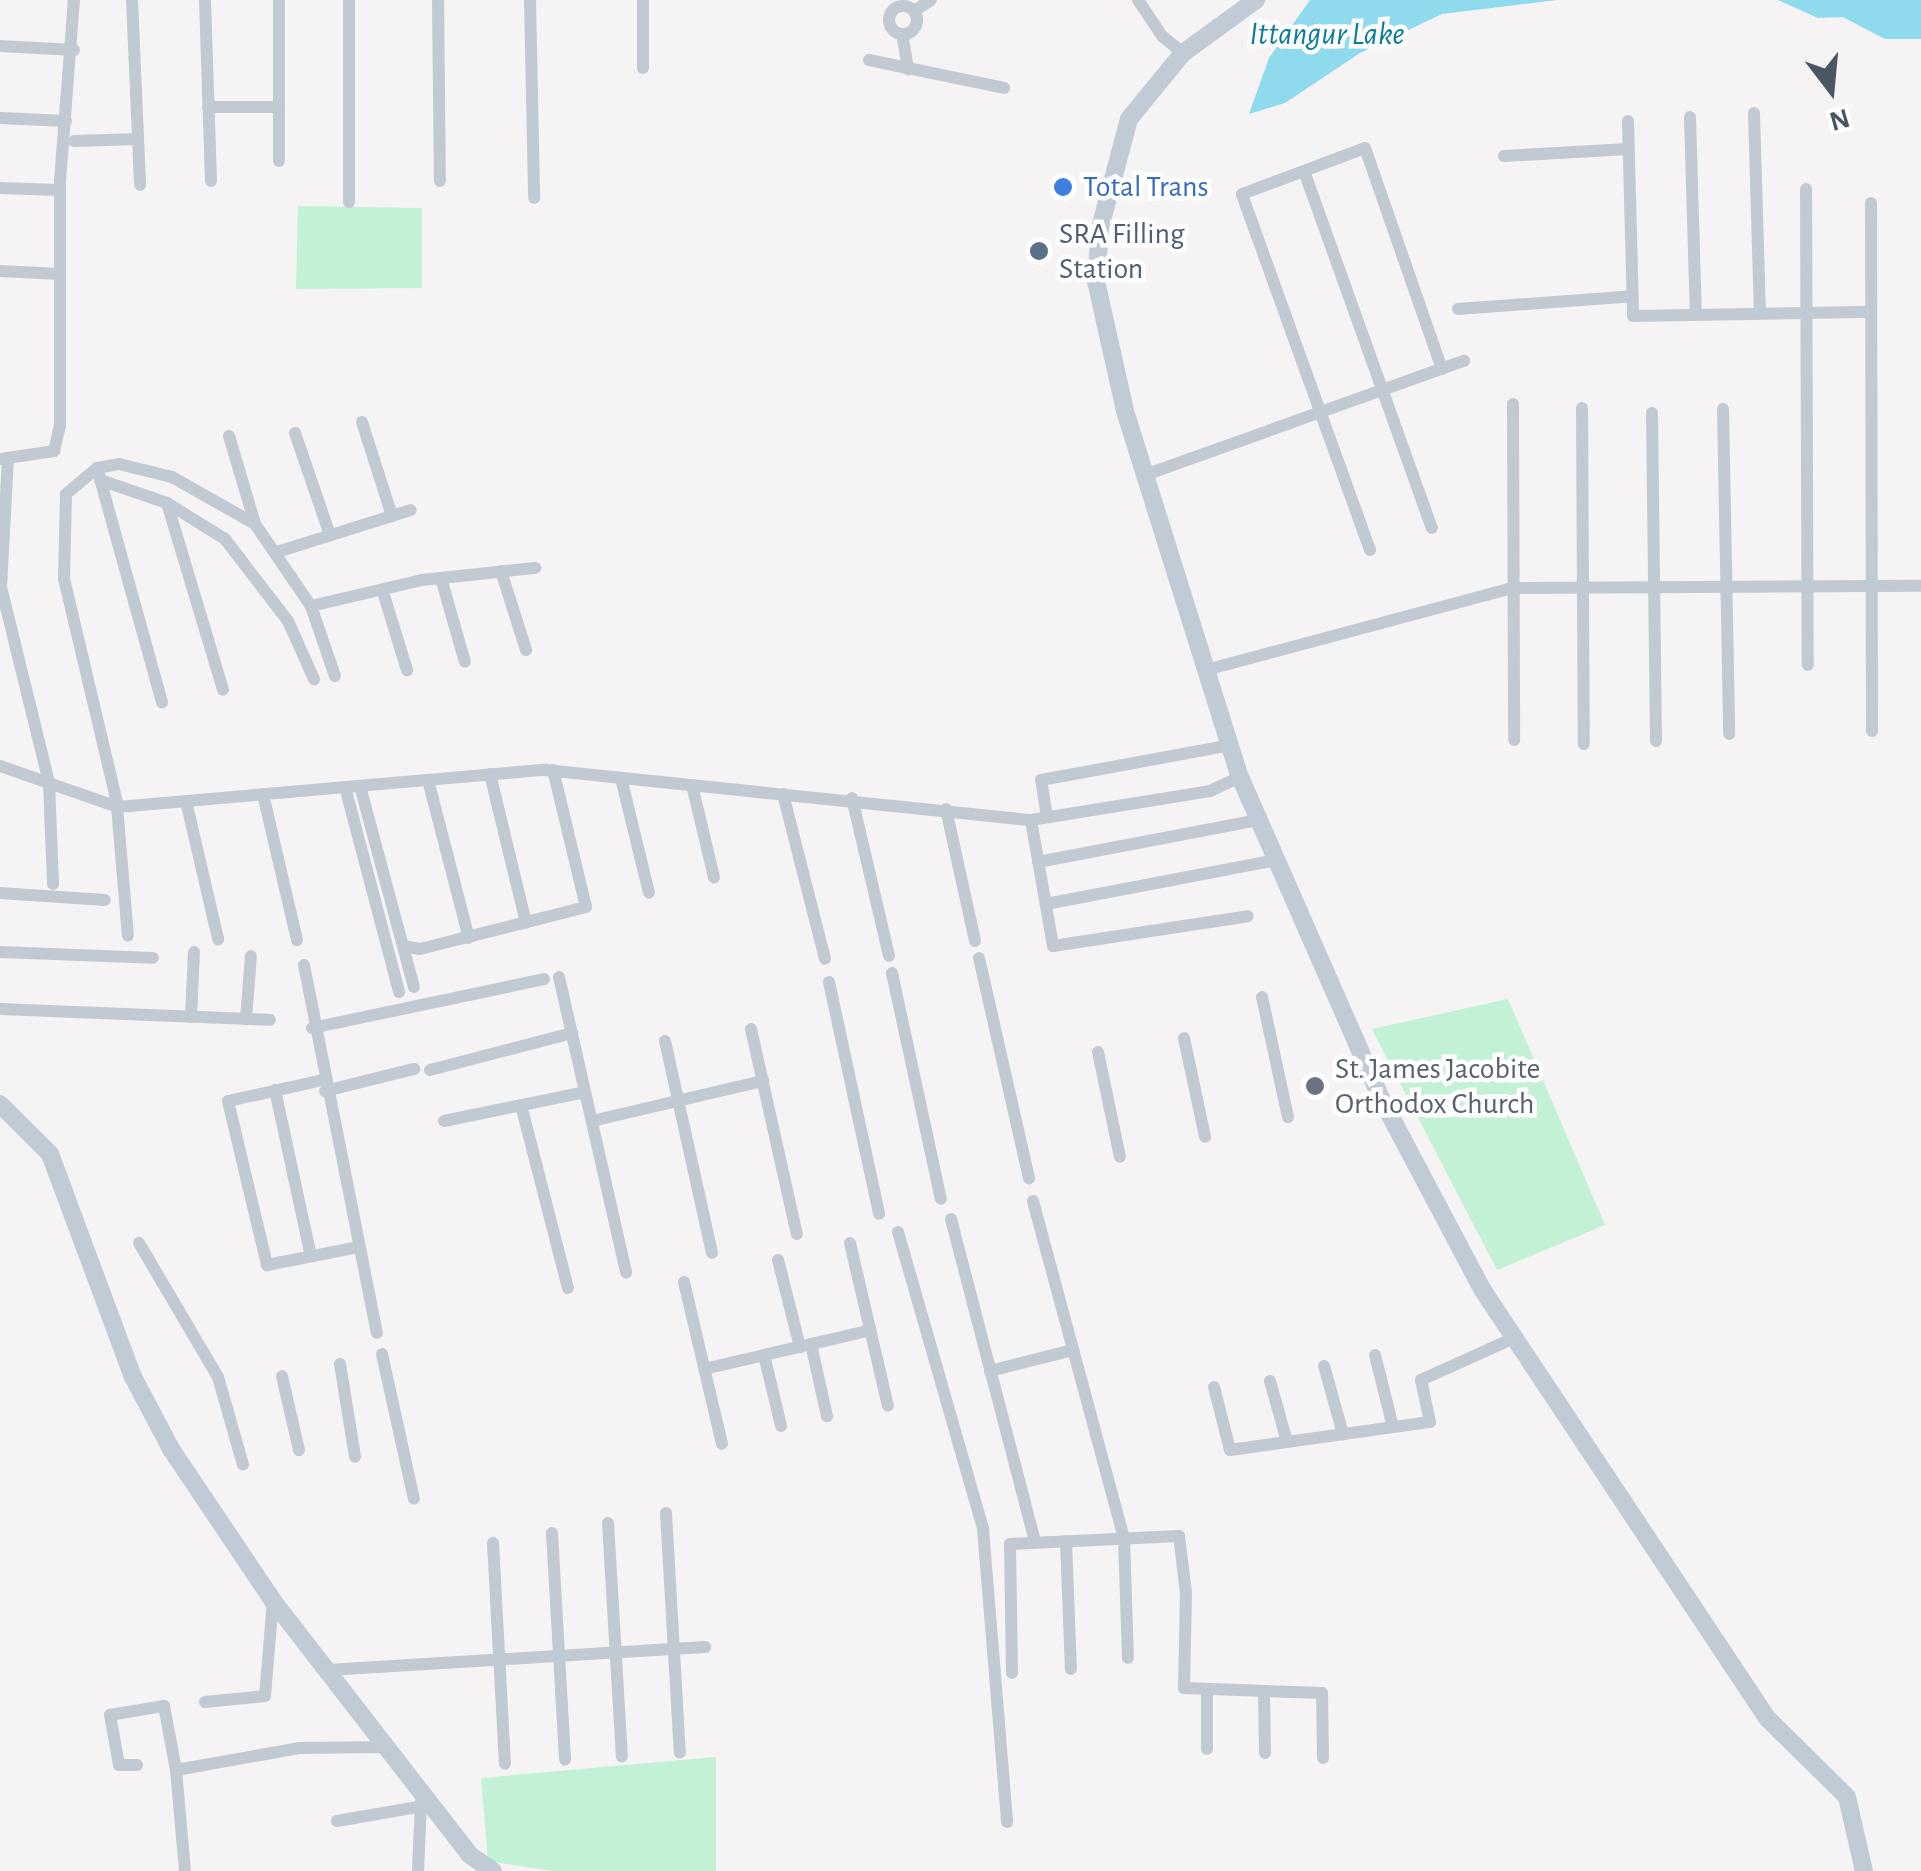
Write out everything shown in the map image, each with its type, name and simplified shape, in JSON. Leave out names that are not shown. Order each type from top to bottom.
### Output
[{"type":"main road","points":[[1256,0],[1184,53],[1129,118],[1100,228],[1101,314],[1145,476],[1240,777],[1383,1102],[1514,1338],[1767,1718],[1847,1798],[1864,1871]]},
{"type":"main road","points":[[0,1104],[50,1154],[132,1375],[171,1450],[273,1602],[389,1747],[421,1801],[470,1855],[493,1871]]},
{"type":"street","points":[[53,884],[49,783],[1,587],[4,458],[54,450],[60,426],[60,190],[74,50],[74,0]]},
{"type":"street","points":[[132,0],[140,185]]},
{"type":"street","points":[[205,0],[211,181]]},
{"type":"street","points":[[279,0],[280,161]]},
{"type":"street","points":[[348,0],[349,202]]},
{"type":"street","points":[[438,0],[440,181]]},
{"type":"street","points":[[530,0],[534,198]]},
{"type":"street","points":[[643,0],[643,68]]},
{"type":"street","points":[[908,68],[902,34],[890,18],[907,6],[931,0]]},
{"type":"street","points":[[1138,0],[1162,36],[1184,53]]},
{"type":"street","points":[[902,34],[916,24],[907,6]]},
{"type":"street","points":[[0,46],[74,50]]},
{"type":"street","points":[[869,60],[1004,88]]},
{"type":"street","points":[[208,107],[279,107]]},
{"type":"street","points":[[1754,113],[1760,312]]},
{"type":"street","points":[[1690,117],[1696,314]]},
{"type":"street","points":[[0,118],[66,122]]},
{"type":"street","points":[[1628,121],[1633,316],[1871,312]]},
{"type":"street","points":[[74,141],[138,138]]},
{"type":"street","points":[[1370,550],[1242,194],[1365,148],[1442,369]]},
{"type":"street","points":[[1504,156],[1628,149]]},
{"type":"street","points":[[1304,171],[1432,528]]},
{"type":"street","points":[[0,188],[60,190]]},
{"type":"street","points":[[1806,189],[1808,665]]},
{"type":"street","points":[[1871,203],[1872,731]]},
{"type":"street","points":[[0,271],[60,274]]},
{"type":"street","points":[[1458,309],[1632,296]]},
{"type":"street","points":[[1145,476],[1464,361]]},
{"type":"street","points":[[1513,404],[1514,740]]},
{"type":"street","points":[[1582,408],[1584,744]]},
{"type":"street","points":[[1723,409],[1729,734]]},
{"type":"street","points":[[1652,413],[1656,741]]},
{"type":"street","points":[[362,422],[392,516]]},
{"type":"street","points":[[294,433],[330,535]]},
{"type":"street","points":[[229,436],[255,524],[311,606],[335,676]]},
{"type":"street","points":[[128,936],[117,806],[64,578],[66,494],[119,464],[172,478],[255,524]]},
{"type":"street","points":[[99,474],[167,504],[225,539],[252,566],[288,621],[314,679]]},
{"type":"street","points":[[99,474],[162,702]]},
{"type":"street","points":[[167,504],[223,690]]},
{"type":"street","points":[[277,552],[411,510]]},
{"type":"street","points":[[311,606],[442,578],[535,568]]},
{"type":"street","points":[[501,572],[526,650]]},
{"type":"street","points":[[442,578],[465,662]]},
{"type":"street","points":[[1206,670],[1514,588],[1921,586]]},
{"type":"street","points":[[383,592],[407,670]]},
{"type":"street","points":[[1047,817],[1041,780],[1221,746]]},
{"type":"street","points":[[0,766],[117,806],[553,770],[852,798],[1030,820],[1210,792],[1240,777]]},
{"type":"street","points":[[402,946],[420,949],[586,907],[553,770]]},
{"type":"street","points":[[490,774],[526,923]]},
{"type":"street","points":[[621,778],[649,892]]},
{"type":"street","points":[[428,780],[468,938]]},
{"type":"street","points":[[692,785],[714,877]]},
{"type":"street","points":[[360,786],[414,987]]},
{"type":"street","points":[[345,787],[399,992]]},
{"type":"street","points":[[263,794],[298,940]]},
{"type":"street","points":[[782,794],[825,960]]},
{"type":"street","points":[[852,798],[889,956]]},
{"type":"street","points":[[186,801],[218,939]]},
{"type":"street","points":[[946,809],[975,941]]},
{"type":"street","points":[[1030,820],[1053,946],[1248,916]]},
{"type":"street","points":[[1038,862],[1259,820]]},
{"type":"street","points":[[1046,904],[1276,860]]},
{"type":"street","points":[[0,893],[105,900]]},
{"type":"street","points":[[0,952],[153,958]]},
{"type":"street","points":[[191,1017],[194,952]]},
{"type":"street","points":[[246,1019],[250,956]]},
{"type":"street","points":[[978,958],[1028,1178]]},
{"type":"street","points":[[304,965],[312,1028],[378,1333]]},
{"type":"street","points":[[892,973],[942,1199]]},
{"type":"street","points":[[560,977],[626,1273]]},
{"type":"street","points":[[312,1028],[544,979]]},
{"type":"street","points":[[829,982],[880,1214]]},
{"type":"street","points":[[1262,998],[1288,1117]]},
{"type":"street","points":[[0,1009],[270,1020]]},
{"type":"street","points":[[751,1029],[797,1234]]},
{"type":"street","points":[[430,1070],[572,1033]]},
{"type":"street","points":[[1184,1038],[1205,1136]]},
{"type":"street","points":[[665,1041],[712,1253]]},
{"type":"street","points":[[1098,1052],[1120,1156]]},
{"type":"street","points":[[359,1247],[267,1265],[228,1100],[414,1069]]},
{"type":"street","points":[[592,1121],[763,1082]]},
{"type":"street","points":[[275,1090],[312,1256]]},
{"type":"street","points":[[444,1122],[586,1092]]},
{"type":"street","points":[[521,1105],[568,1288]]},
{"type":"street","points":[[1032,1200],[1124,1538],[1128,1658]]},
{"type":"street","points":[[951,1220],[1035,1542]]},
{"type":"street","points":[[898,1232],[983,1529],[1007,1822]]},
{"type":"street","points":[[139,1242],[218,1377],[243,1465]]},
{"type":"street","points":[[850,1243],[888,1406]]},
{"type":"street","points":[[778,1260],[827,1416]]},
{"type":"street","points":[[684,1282],[722,1444]]},
{"type":"street","points":[[704,1369],[870,1330]]},
{"type":"street","points":[[1214,1387],[1230,1450],[1430,1422],[1420,1380],[1514,1338]]},
{"type":"street","points":[[990,1371],[1073,1350]]},
{"type":"street","points":[[382,1354],[414,1499]]},
{"type":"street","points":[[1376,1354],[1393,1427]]},
{"type":"street","points":[[764,1355],[781,1426]]},
{"type":"street","points":[[340,1364],[355,1457]]},
{"type":"street","points":[[1324,1366],[1343,1434]]},
{"type":"street","points":[[282,1376],[299,1450]]},
{"type":"street","points":[[1270,1381],[1287,1442]]},
{"type":"street","points":[[666,1513],[680,1753]]},
{"type":"street","points":[[608,1523],[622,1757]]},
{"type":"street","points":[[552,1533],[565,1760]]},
{"type":"street","points":[[1012,1673],[1010,1544],[1179,1536],[1186,1594],[1184,1688],[1322,1693],[1322,1758]]},
{"type":"street","points":[[1066,1541],[1072,1669]]},
{"type":"street","points":[[492,1543],[505,1764]]},
{"type":"street","points":[[206,1702],[265,1696],[273,1602]]},
{"type":"street","points":[[328,1670],[705,1647]]},
{"type":"street","points":[[1207,1689],[1207,1749]]},
{"type":"street","points":[[1264,1691],[1265,1753]]},
{"type":"street","points":[[137,1765],[119,1766],[110,1715],[164,1706],[176,1770],[185,1871]]},
{"type":"street","points":[[176,1770],[299,1748],[389,1747]]},
{"type":"street","points":[[337,1820],[421,1801],[418,1871]]},
{"type":"green space","points":[[298,206],[422,208],[422,288],[296,289]]},
{"type":"green space","points":[[1508,999],[1605,1225],[1497,1270],[1372,1029]]},
{"type":"green space","points":[[716,1757],[716,1871],[552,1871],[488,1861],[481,1778]]},
{"type":"water","name":"Ittangur Lake","points":[[1310,0],[1557,0],[1442,14],[1360,53],[1285,103],[1249,114],[1269,58]]},
{"type":"water","points":[[1778,0],[1921,0],[1921,39],[1885,39],[1843,17],[1818,18]]},
{"type":"place","name":"Total Trans","points":[[1063,187]]},
{"type":"place","name":"SRA Filling Station","points":[[1039,251]]},
{"type":"place","name":"St. James Jacobite Orthodox Church","points":[[1315,1086]]}]
